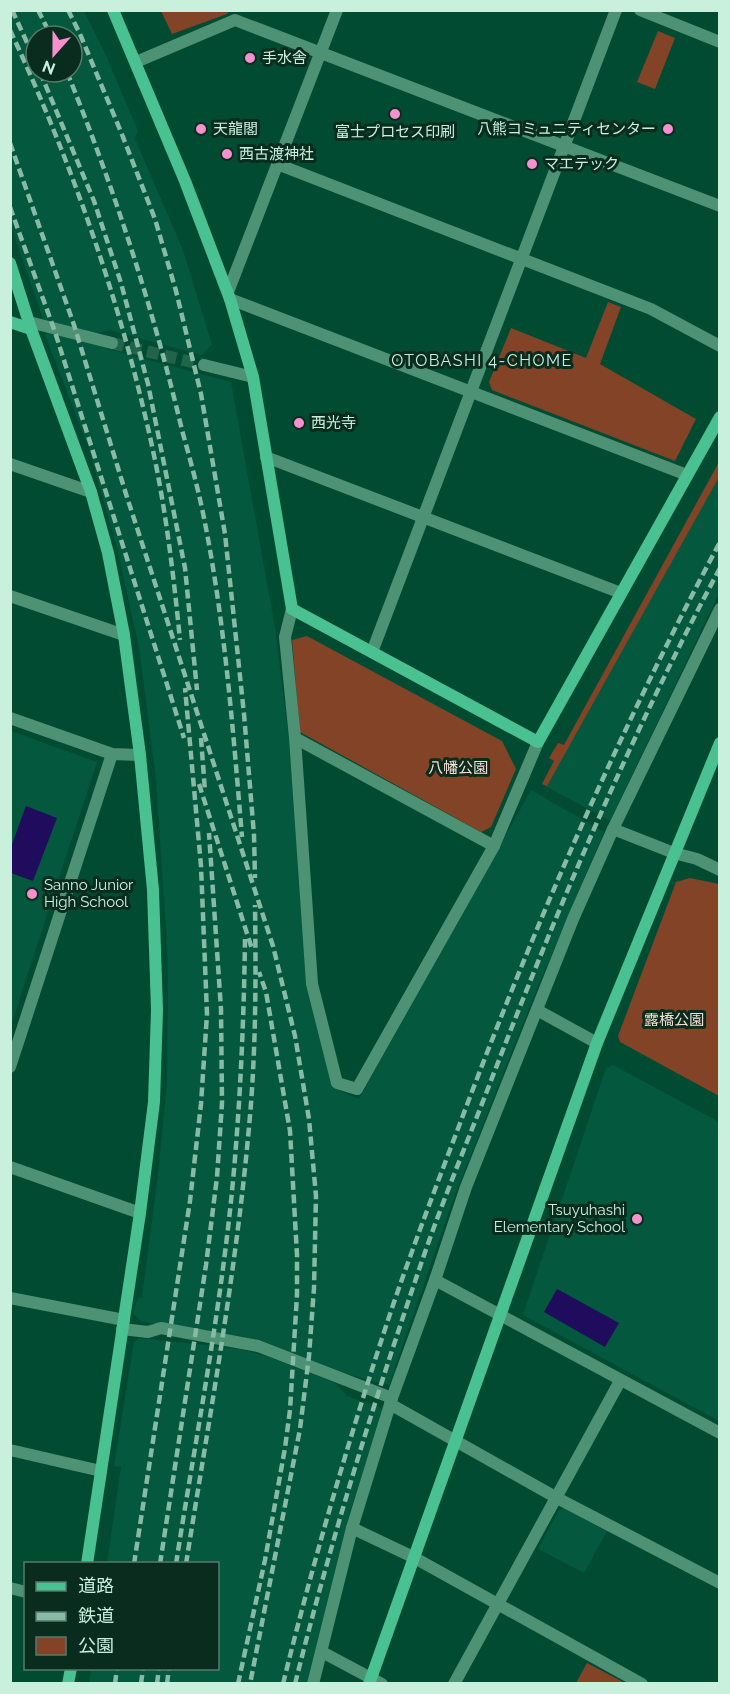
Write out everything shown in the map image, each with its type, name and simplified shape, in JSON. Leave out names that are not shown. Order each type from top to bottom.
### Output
[{"type":"street","points":[[113,10],[229,296],[253,377],[292,609],[285,637],[295,738],[312,984],[337,1083],[357,1089],[494,846],[538,742],[720,417]]},
{"type":"street","points":[[229,296],[337,10]]},
{"type":"street","points":[[372,652],[616,10]]},
{"type":"street","points":[[640,10],[720,42]]},
{"type":"street","points":[[136,62],[237,15],[320,53],[720,206]]},
{"type":"street","points":[[277,164],[651,309],[720,346]]},
{"type":"street","points":[[10,263],[30,326],[91,492],[108,553],[124,635],[140,755],[153,890],[158,1010],[154,1102],[140,1213],[87,1562]]},
{"type":"street","points":[[229,296],[687,475]]},
{"type":"street","points":[[10,322],[112,343]]},
{"type":"street","points":[[204,365],[253,377]]},
{"type":"street","points":[[266,457],[621,593]]},
{"type":"street","points":[[10,464],[91,492]]},
{"type":"street","points":[[10,596],[124,635]]},
{"type":"street","points":[[292,609],[538,742]]},
{"type":"street","points":[[313,1683],[352,1528],[391,1401],[466,1187],[613,829],[720,609]]},
{"type":"street","points":[[10,718],[112,754],[140,755]]},
{"type":"street","points":[[295,738],[494,846]]},
{"type":"street","points":[[322,1652],[374,1682],[413,1557],[597,1043],[720,743]]},
{"type":"street","points":[[10,1066],[112,754]]},
{"type":"street","points":[[613,829],[720,870]]},
{"type":"street","points":[[537,1010],[597,1043]]},
{"type":"street","points":[[10,1167],[140,1213]]},
{"type":"street","points":[[435,1280],[720,1433]]},
{"type":"street","points":[[10,1298],[148,1332],[161,1328],[258,1346],[391,1401],[557,1498],[720,1583]]},
{"type":"street","points":[[454,1683],[621,1381]]},
{"type":"street","points":[[10,1450],[100,1471]]},
{"type":"street","points":[[352,1528],[413,1557],[642,1683]]},
{"type":"shaded area","points":[[10,11],[84,11],[104,51],[138,131],[135,139],[183,250],[212,345],[201,355],[109,330],[94,334],[43,319],[11,226]]},
{"type":"shaded area","points":[[50,330],[96,342],[108,349],[231,382],[275,628],[289,740],[306,986],[333,1088],[359,1099],[531,790],[604,832],[536,991],[453,1200],[389,1385],[335,1371],[266,1343],[240,1336],[142,1322],[133,1313],[138,1298],[142,1298],[167,1082],[168,961],[156,779],[139,647],[117,548],[88,446],[45,335]]},
{"type":"shaded area","points":[[719,462],[719,593],[610,821],[542,784],[554,761],[549,758],[558,743],[564,745]]},
{"type":"shaded area","name":"Sanno Junior High School","points":[[11,731],[97,762],[11,1025]]},
{"type":"shaded area","points":[[26,806],[57,818],[33,881],[11,873],[11,847]]},
{"type":"shaded area","name":"Tsuyuhashi Elementary School","points":[[613,1065],[719,1122],[719,1421],[523,1315],[606,1068]]},
{"type":"shaded area","points":[[557,1289],[619,1323],[605,1347],[544,1312]]},
{"type":"shaded area","points":[[139,1338],[240,1349],[266,1356],[334,1382],[347,1396],[380,1407],[383,1412],[350,1511],[308,1683],[89,1684],[91,1670],[219,1670],[219,1562],[107,1562],[121,1467],[114,1466],[134,1342]]},
{"type":"shaded area","points":[[564,1508],[607,1531],[584,1573],[538,1549],[559,1510]]},
{"type":"green space","points":[[161,11],[229,11],[227,14],[172,34]]},
{"type":"green space","points":[[658,31],[675,38],[655,89],[637,82]]},
{"type":"green space","points":[[608,302],[621,307],[600,364],[696,419],[675,461],[492,390],[489,382],[511,328],[586,358]]},
{"type":"green space","points":[[719,462],[719,477],[547,786],[542,784],[554,761],[549,758],[558,743],[564,745]]},
{"type":"green space","name":"八幡公園","points":[[307,636],[502,741],[516,769],[491,827],[481,832],[300,732],[292,640]]},
{"type":"green space","name":"露橋公園","points":[[690,878],[719,884],[719,1096],[620,1042],[618,1036],[676,882]]},
{"type":"green space","points":[[587,1663],[625,1683],[576,1683]]},
{"type":"tunnel","points":[[112,343],[204,365]]},
{"type":"railway","points":[[12,10],[24,36]]},
{"type":"railway","points":[[38,10],[45,24]]},
{"type":"railway","points":[[68,10],[121,132],[155,219],[176,291],[201,394],[225,534],[244,714],[254,835],[255,878]]},
{"type":"railway","points":[[10,30],[76,187],[128,350],[159,482],[170,550],[180,640]]},
{"type":"railway","points":[[45,84],[94,201],[121,283],[148,384],[185,568],[197,690]]},
{"type":"railway","points":[[72,84],[101,160],[145,294],[199,496],[218,597],[232,717],[242,837]]},
{"type":"railway","points":[[10,143],[74,325],[126,494],[273,946],[295,1036],[309,1119],[316,1196],[314,1288],[309,1356],[300,1429],[250,1684]]},
{"type":"railway","points":[[10,207],[55,332],[184,738]]},
{"type":"railway","points":[[283,1684],[332,1502],[387,1323],[488,1051],[548,903],[613,757],[720,542]]},
{"type":"railway","points":[[295,1684],[354,1470],[439,1213],[570,884],[627,756],[720,568]]},
{"type":"railway","points":[[134,1562],[190,1201],[201,1104],[207,1014],[201,866],[185,688]]},
{"type":"railway","points":[[201,738],[205,791]]},
{"type":"railway","points":[[199,784],[252,949]]},
{"type":"railway","points":[[160,1562],[206,1265],[217,1177],[222,1103],[221,1009],[209,833]]},
{"type":"railway","points":[[186,1562],[221,1346],[244,1182],[254,1044],[255,905]]},
{"type":"railway","points":[[176,1562],[217,1311],[230,1209],[241,1076],[245,939]]},
{"type":"railway","points":[[238,1684],[265,1560],[285,1448],[290,1410],[297,1295],[290,1131],[266,992],[259,972]]},
{"type":"railway","points":[[115,1684],[117,1670]]},
{"type":"railway","points":[[141,1684],[143,1670]]},
{"type":"railway","points":[[157,1684],[159,1670]]},
{"type":"railway","points":[[167,1684],[169,1670]]},
{"type":"place","name":"手水舎","points":[[250,58]]},
{"type":"place","name":"富士プロセス印刷","points":[[395,114]]},
{"type":"place","name":"天龍閣","points":[[201,129]]},
{"type":"place","name":"八熊コミュニティセンター","points":[[668,129]]},
{"type":"place","name":"西古渡神社","points":[[227,154]]},
{"type":"place","name":"マエテック","points":[[532,164]]},
{"type":"place","name":"西光寺","points":[[299,423]]},
{"type":"place","name":"Sanno Junior High School","points":[[32,894]]},
{"type":"place","name":"Tsuyuhashi Elementary School","points":[[637,1219]]},
{"type":"district","name":"OTOBASHI 4-CHOME","points":[[482,360]]}]
